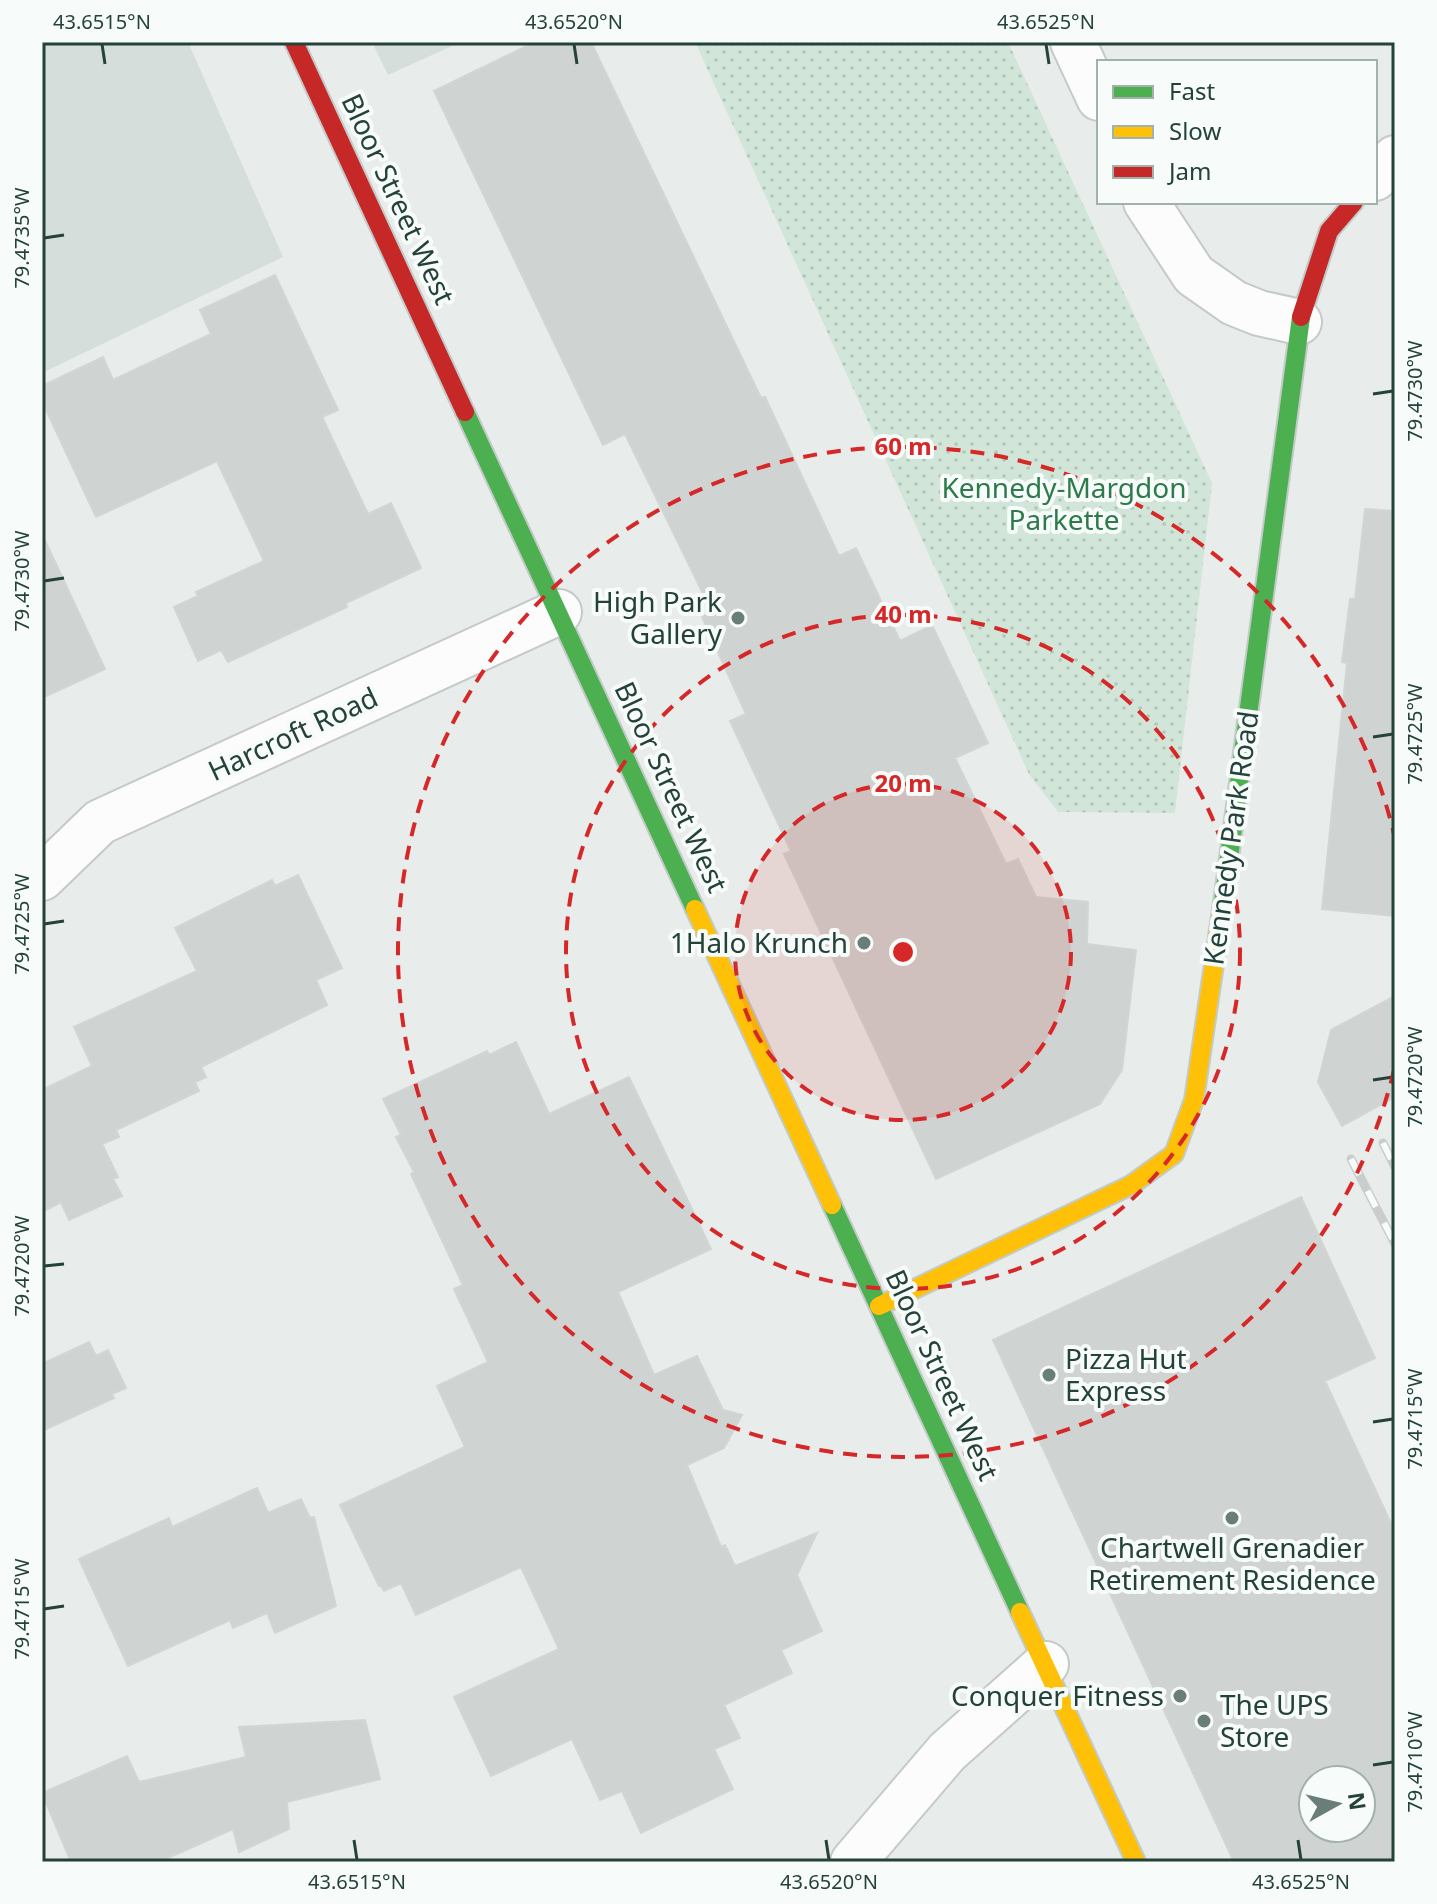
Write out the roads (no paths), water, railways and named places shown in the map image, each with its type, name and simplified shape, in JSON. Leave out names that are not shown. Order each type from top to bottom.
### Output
[{"type":"main road","name":"Bloor Street West","points":[[294,42],[1136,1862]]},
{"type":"main road","name":"Kennedy Park Road","points":[[879,1306],[1131,1185],[1174,1154],[1194,1100],[1236,812],[1299,322],[1329,231],[1352,204]]},
{"type":"street","points":[[1073,42],[1097,94]]},
{"type":"street","points":[[1377,176],[1395,158]]},
{"type":"street","points":[[1147,204],[1194,275],[1234,303],[1259,313],[1299,322]]},
{"type":"street","name":"Harcroft Road","points":[[42,878],[100,822],[559,612]]},
{"type":"street","points":[[853,1862],[947,1752],[1046,1664]]},
{"type":"railway","points":[[1383,1143],[1395,1167]]},
{"type":"railway","points":[[1351,1159],[1395,1244]]},
{"type":"place","name":"High Park Gallery","points":[[738,618]]},
{"type":"place","name":"1Halo Krunch","points":[[864,943]]},
{"type":"place","name":"Pizza Hut Express","points":[[1049,1375]]},
{"type":"place","name":"Chartwell Grenadier Retirement Residence","points":[[1232,1518]]},
{"type":"place","name":"Conquer Fitness","points":[[1180,1696]]},
{"type":"place","name":"The UPS Store","points":[[1204,1721]]},
{"type":"park label","name":"Kennedy-Margdon Parkette","points":[[1064,504]]}]
